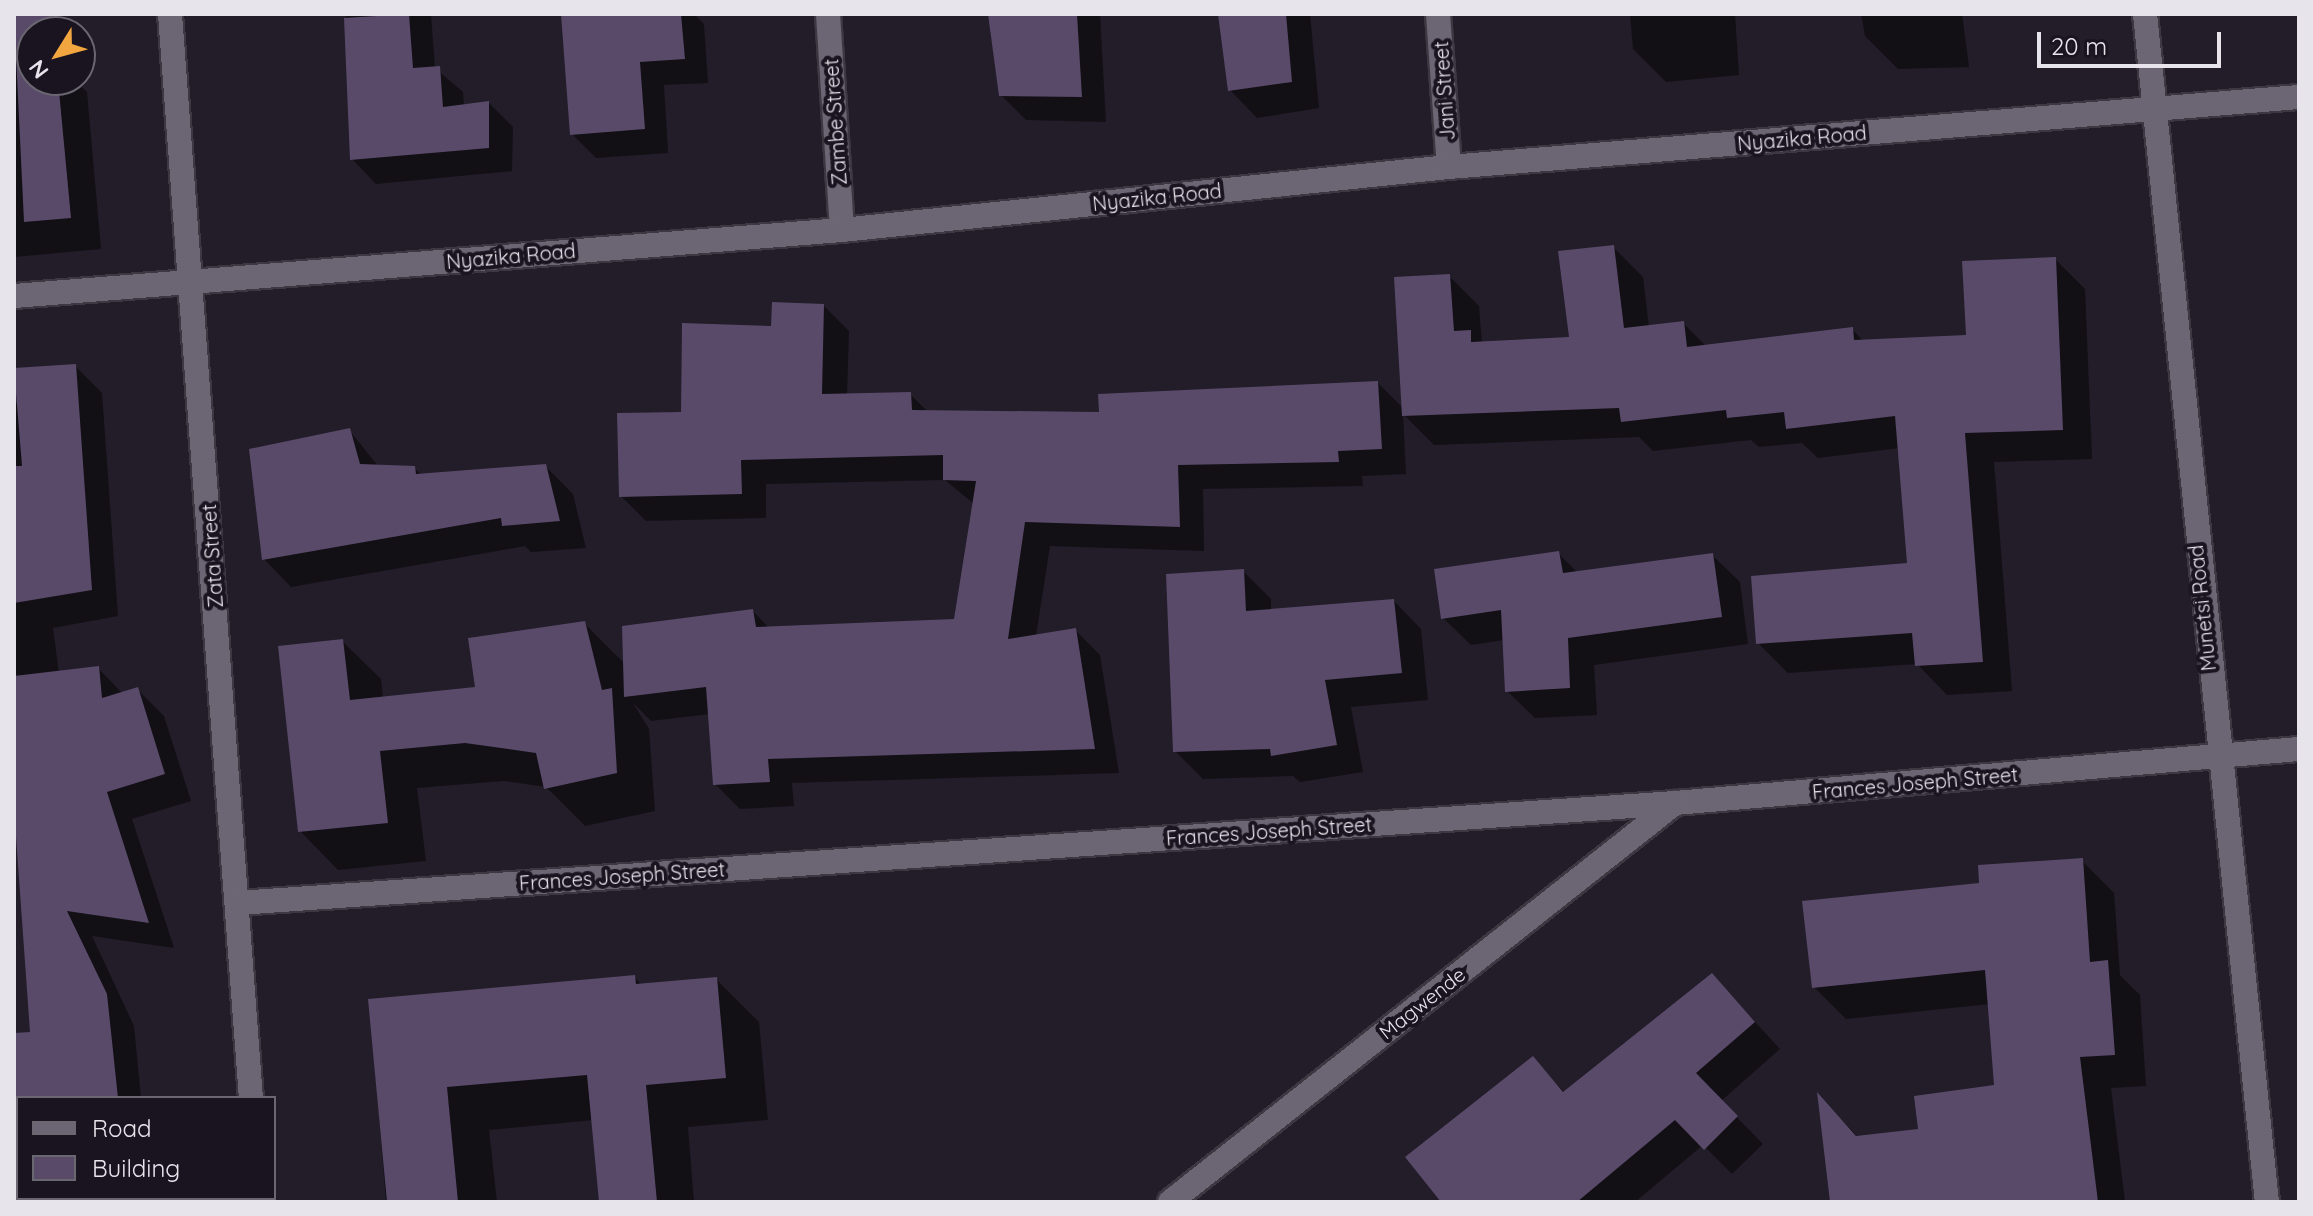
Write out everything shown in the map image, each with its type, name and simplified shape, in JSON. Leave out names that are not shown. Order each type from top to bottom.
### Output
[{"type":"street","name":"Zata Street","points":[[170,14],[251,1096]]},
{"type":"street","name":"Zambe Street","points":[[828,14],[842,230]]},
{"type":"street","name":"Jani Street","points":[[1438,14],[1449,167]]},
{"type":"street","name":"Munetsi Road","points":[[2145,14],[2217,758],[2267,1202]]},
{"type":"street","name":"Nyazika Road","points":[[14,296],[842,230],[1449,167],[2299,97]]},
{"type":"street","name":"Frances Joseph Street","points":[[238,903],[1675,803],[2299,749]]},
{"type":"street","name":"Magwende","points":[[1170,1202],[1675,803]]},
{"type":"building","points":[[14,14],[52,14],[16,16],[16,56]]},
{"type":"building","points":[[409,14],[413,68],[440,66],[443,107],[489,101],[489,148],[350,160],[344,18]]},
{"type":"building","points":[[561,14],[681,14],[685,59],[640,62],[645,129],[570,135]]},
{"type":"building","points":[[988,14],[1077,14],[1082,97],[999,96]]},
{"type":"building","points":[[1218,14],[1286,14],[1292,82],[1228,91]]},
{"type":"building","points":[[18,96],[60,96],[71,218],[24,222]]},
{"type":"building","points":[[1614,245],[1624,328],[1684,321],[1687,347],[1853,327],[1854,340],[1966,335],[1962,261],[2056,257],[2063,430],[1965,433],[1983,662],[1915,666],[1912,633],[1756,644],[1751,576],[1907,563],[1895,416],[1786,429],[1784,412],[1727,418],[1726,410],[1621,422],[1619,408],[1402,416],[1394,277],[1450,274],[1454,331],[1471,330],[1471,342],[1569,337],[1558,251]]},
{"type":"building","points":[[772,302],[824,304],[822,394],[911,392],[912,410],[1099,412],[1098,394],[1378,381],[1382,449],[1338,451],[1339,462],[1178,465],[1180,527],[1025,522],[1008,639],[1076,628],[1095,749],[768,759],[770,782],[713,785],[706,687],[624,697],[622,626],[753,609],[756,627],[954,619],[976,481],[943,480],[943,455],[741,460],[742,494],[619,497],[617,413],[681,412],[682,323],[771,326]]},
{"type":"building","points":[[76,364],[92,590],[14,603],[14,466],[22,466],[14,368]]},
{"type":"building","points":[[350,428],[360,464],[415,466],[416,474],[546,464],[560,521],[502,526],[501,518],[262,560],[249,449]]},
{"type":"building","points":[[1559,551],[1563,573],[1713,553],[1722,617],[1568,638],[1570,688],[1505,692],[1501,610],[1441,619],[1434,569]]},
{"type":"building","points":[[1244,569],[1246,611],[1394,599],[1402,673],[1325,680],[1337,745],[1271,756],[1270,749],[1173,752],[1166,574]]},
{"type":"building","points":[[585,621],[602,690],[612,688],[617,773],[544,789],[536,753],[465,743],[380,751],[388,823],[298,832],[278,646],[343,639],[350,700],[475,687],[468,638]]},
{"type":"building","points":[[99,666],[102,698],[138,687],[165,774],[107,792],[149,923],[67,911],[107,994],[118,1096],[14,1098],[14,1033],[30,1032],[14,809],[14,676]]},
{"type":"building","points":[[2083,858],[2090,962],[2108,960],[2115,1055],[2080,1057],[2098,1202],[1830,1202],[1817,1092],[1856,1136],[1918,1129],[1914,1096],[1994,1085],[1985,970],[1812,988],[1802,901],[1979,883],[1978,865]]},
{"type":"building","points":[[1712,973],[1755,1022],[1696,1073],[1738,1116],[1704,1150],[1675,1120],[1577,1202],[1441,1202],[1405,1157],[1533,1056],[1563,1092]]},
{"type":"building","points":[[635,975],[636,984],[717,977],[726,1078],[646,1085],[657,1202],[599,1202],[587,1075],[447,1087],[458,1202],[387,1202],[368,999]]}]
